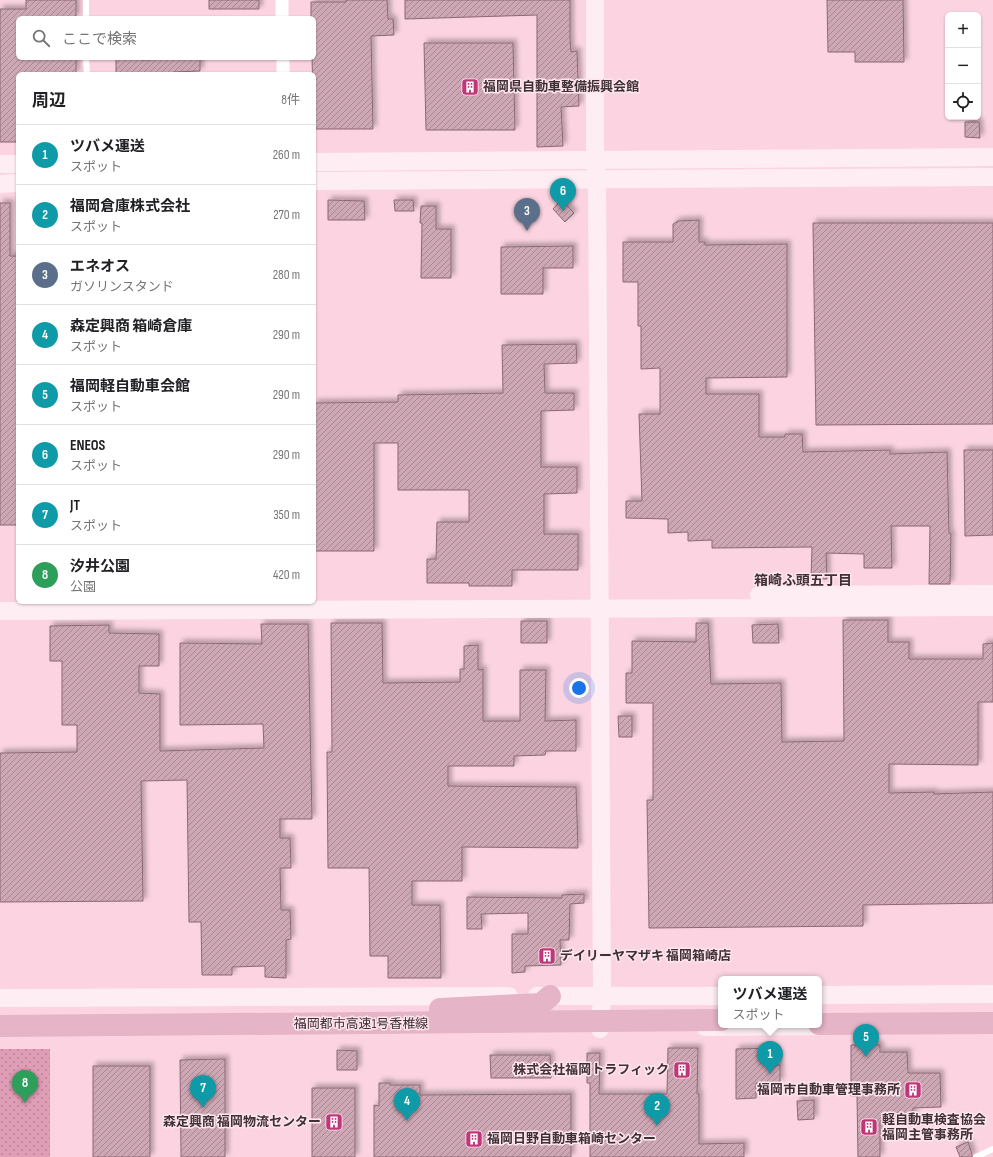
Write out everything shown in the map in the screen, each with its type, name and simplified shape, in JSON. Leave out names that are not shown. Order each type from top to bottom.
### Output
[{"type":"highway","points":[[0,1011],[358,1012],[541,1004],[550,996]]},
{"type":"highway","name":"福岡都市高速1号香椎線","points":[[0,1026],[718,1020]]},
{"type":"highway","points":[[822,1020],[993,1020]]},
{"type":"highway","name":"福岡都市高速1号香椎線","points":[[0,1030],[293,1029],[718,1024]]},
{"type":"highway","points":[[822,1024],[993,1024]]},
{"type":"street","points":[[282,0],[282,16]]},
{"type":"street","points":[[595,0],[602,995],[600,1029]]},
{"type":"street","points":[[283,60],[283,72]]},
{"type":"street","points":[[316,162],[993,157]]},
{"type":"street","points":[[0,164],[16,164]]},
{"type":"street","points":[[316,182],[993,177]]},
{"type":"street","points":[[0,184],[16,184]]},
{"type":"street","points":[[0,611],[599,602],[993,594]]},
{"type":"street","points":[[316,598],[993,607]]},
{"type":"street","points":[[0,599],[16,599]]},
{"type":"street","points":[[822,995],[993,994]]},
{"type":"street","points":[[0,998],[602,995],[718,996]]},
{"type":"street","points":[[822,1026],[993,1024]]},
{"type":"street","points":[[0,1033],[474,1028],[600,1029],[718,1027]]},
{"type":"lane","points":[[86,0],[86,16]]},
{"type":"lane","points":[[86,60],[87,72]]},
{"type":"lane","points":[[976,1157],[993,1149]]},
{"type":"shaded area","points":[[0,1049],[50,1049],[50,1157],[0,1157]]},
{"type":"building","points":[[26,0],[76,0],[76,16],[16,16],[16,60],[76,60],[76,72],[16,72],[16,142],[0,142],[0,9],[26,9]]},
{"type":"building","points":[[209,0],[259,0],[259,9],[209,9]]},
{"type":"building","points":[[346,0],[387,0],[388,19],[393,19],[394,35],[371,36],[373,129],[316,129],[316,72],[312,72],[312,60],[316,60],[316,16],[311,16],[311,2],[346,2]]},
{"type":"building","points":[[405,0],[570,0],[571,52],[577,51],[579,106],[561,107],[563,146],[537,147],[537,15],[405,19]]},
{"type":"building","points":[[827,0],[903,0],[904,62],[855,62],[855,52],[828,52]]},
{"type":"building","name":"福岡県自動車整備振興会館","points":[[424,43],[513,43],[515,130],[426,130]]},
{"type":"building","points":[[116,60],[200,60],[200,71],[116,72]]},
{"type":"building","points":[[965,122],[979,122],[980,138],[965,137]]},
{"type":"building","points":[[328,200],[364,201],[365,220],[328,220]]},
{"type":"building","points":[[394,200],[413,200],[414,211],[395,211]]},
{"type":"building","points":[[561,200],[574,213],[565,222],[553,209]]},
{"type":"building","points":[[0,203],[10,203],[10,256],[16,256],[16,525],[0,525]]},
{"type":"building","points":[[421,206],[436,206],[436,229],[451,229],[451,278],[421,278]]},
{"type":"building","points":[[699,220],[699,242],[705,242],[705,245],[787,244],[787,377],[706,378],[706,394],[759,394],[759,437],[785,437],[785,434],[802,434],[803,452],[890,450],[890,454],[947,452],[949,533],[951,534],[950,584],[929,584],[930,526],[891,526],[892,568],[864,568],[864,554],[826,553],[827,579],[811,579],[812,547],[712,548],[712,540],[688,541],[688,532],[668,533],[668,519],[626,518],[626,501],[642,501],[639,414],[660,414],[660,368],[641,369],[641,326],[638,326],[638,282],[623,282],[623,242],[673,242],[673,224],[678,221]]},
{"type":"building","points":[[813,223],[993,223],[993,424],[816,425]]},
{"type":"building","points":[[573,246],[573,268],[543,268],[543,294],[501,294],[501,247]]},
{"type":"building","points":[[576,344],[577,363],[544,364],[545,393],[574,393],[574,410],[541,411],[541,467],[577,467],[577,493],[544,494],[544,534],[578,534],[578,570],[512,570],[512,586],[469,586],[469,583],[427,583],[427,559],[436,559],[437,522],[469,522],[469,490],[398,490],[398,443],[374,443],[374,551],[316,551],[316,403],[398,402],[398,395],[503,393],[502,345]]},
{"type":"building","points":[[964,450],[993,450],[993,535],[965,536]]},
{"type":"building","points":[[843,620],[888,620],[888,642],[909,642],[909,659],[983,659],[983,644],[993,643],[993,702],[978,702],[978,765],[889,764],[889,793],[934,792],[934,794],[993,792],[993,903],[863,905],[863,926],[649,928],[647,800],[653,800],[653,703],[626,703],[626,673],[632,673],[632,641],[696,642],[696,623],[708,623],[711,684],[781,683],[782,742],[844,741]]},
{"type":"building","points":[[521,621],[547,621],[547,643],[521,643]]},
{"type":"building","points":[[331,623],[382,623],[383,683],[460,682],[460,669],[464,669],[464,646],[478,645],[478,670],[483,669],[483,721],[520,721],[520,670],[546,670],[545,721],[576,720],[576,751],[546,751],[545,755],[514,756],[514,766],[448,766],[448,786],[576,787],[578,848],[462,847],[462,881],[412,881],[412,905],[440,905],[441,978],[388,978],[388,956],[370,956],[369,868],[328,868],[327,752],[332,752]]},
{"type":"building","points":[[261,624],[308,624],[312,819],[280,819],[280,838],[290,838],[291,868],[280,868],[281,910],[290,910],[291,939],[286,940],[286,978],[265,977],[265,966],[232,967],[232,975],[202,975],[201,922],[189,922],[187,780],[141,781],[143,901],[0,902],[0,753],[77,752],[77,725],[62,725],[62,661],[50,661],[50,626],[109,625],[109,633],[159,634],[159,666],[139,666],[139,693],[160,694],[160,751],[264,748],[263,724],[180,725],[180,643],[262,644]]},
{"type":"building","points":[[778,624],[779,643],[753,643],[752,625]]},
{"type":"building","points":[[618,716],[632,716],[632,737],[619,737]]},
{"type":"building","points":[[584,894],[584,903],[570,904],[569,940],[560,940],[561,965],[525,966],[525,972],[512,973],[512,934],[528,934],[528,913],[481,914],[482,929],[467,929],[467,897],[562,898],[562,895]]},
{"type":"building","points":[[851,1045],[880,1045],[880,1052],[907,1052],[908,1073],[940,1073],[941,1107],[913,1108],[913,1121],[880,1121],[880,1157],[858,1157],[857,1096],[851,1096]]},
{"type":"building","points":[[668,1048],[698,1048],[697,1094],[699,1094],[699,1144],[744,1143],[744,1157],[590,1157],[590,1083],[587,1083],[587,1053],[600,1053],[599,1094],[667,1094]]},
{"type":"building","points":[[772,1048],[772,1065],[780,1065],[780,1082],[756,1083],[756,1098],[736,1099],[736,1049]]},
{"type":"building","points":[[337,1050],[357,1051],[357,1070],[337,1070]]},
{"type":"building","points":[[490,1055],[550,1055],[551,1078],[491,1078]]},
{"type":"building","points":[[225,1059],[225,1157],[181,1157],[180,1060]]},
{"type":"building","points":[[93,1066],[150,1066],[150,1157],[93,1157]]},
{"type":"building","name":"福岡日野自動車箱崎センター","points":[[379,1083],[390,1083],[390,1085],[420,1085],[420,1095],[571,1094],[571,1157],[374,1157],[374,1105],[379,1106]]},
{"type":"building","name":"森定興商 福岡物流センター","points":[[312,1088],[355,1088],[355,1157],[312,1157]]},
{"type":"building","points":[[814,1100],[814,1119],[798,1120],[797,1101]]},
{"type":"building","points":[[968,1142],[972,1157],[960,1157],[956,1147]]},
{"type":"place","name":"福岡県自動車整備振興会館","points":[[470,87]]},
{"type":"place","name":"ENEOS","points":[[563,211]]},
{"type":"place","name":"エネオス","points":[[527,231]]},
{"type":"place","name":"デイリーヤマザキ 福岡箱崎店","points":[[547,956]]},
{"type":"place","name":"福岡軽自動車会館","points":[[866,1057]]},
{"type":"place","name":"株式会社福岡トラフィック","points":[[682,1070]]},
{"type":"place","name":"ツバメ運送","points":[[770,1074]]},
{"type":"place","name":"福岡市自動車管理事務所","points":[[913,1090]]},
{"type":"place","name":"汐井公園","points":[[25,1103]]},
{"type":"place","name":"JT","points":[[203,1108]]},
{"type":"place","name":"森定興商 箱崎倉庫","points":[[407,1121]]},
{"type":"place","name":"森定興商 福岡物流センター","points":[[334,1122]]},
{"type":"place","name":"福岡倉庫株式会社","points":[[657,1126]]},
{"type":"place","name":"軽自動車検査協会 福岡主管事務所","points":[[869,1127]]},
{"type":"place","name":"福岡日野自動車箱崎センター","points":[[474,1139]]},
{"type":"district","name":"箱崎ふ頭五丁目","points":[[803,580]]}]
